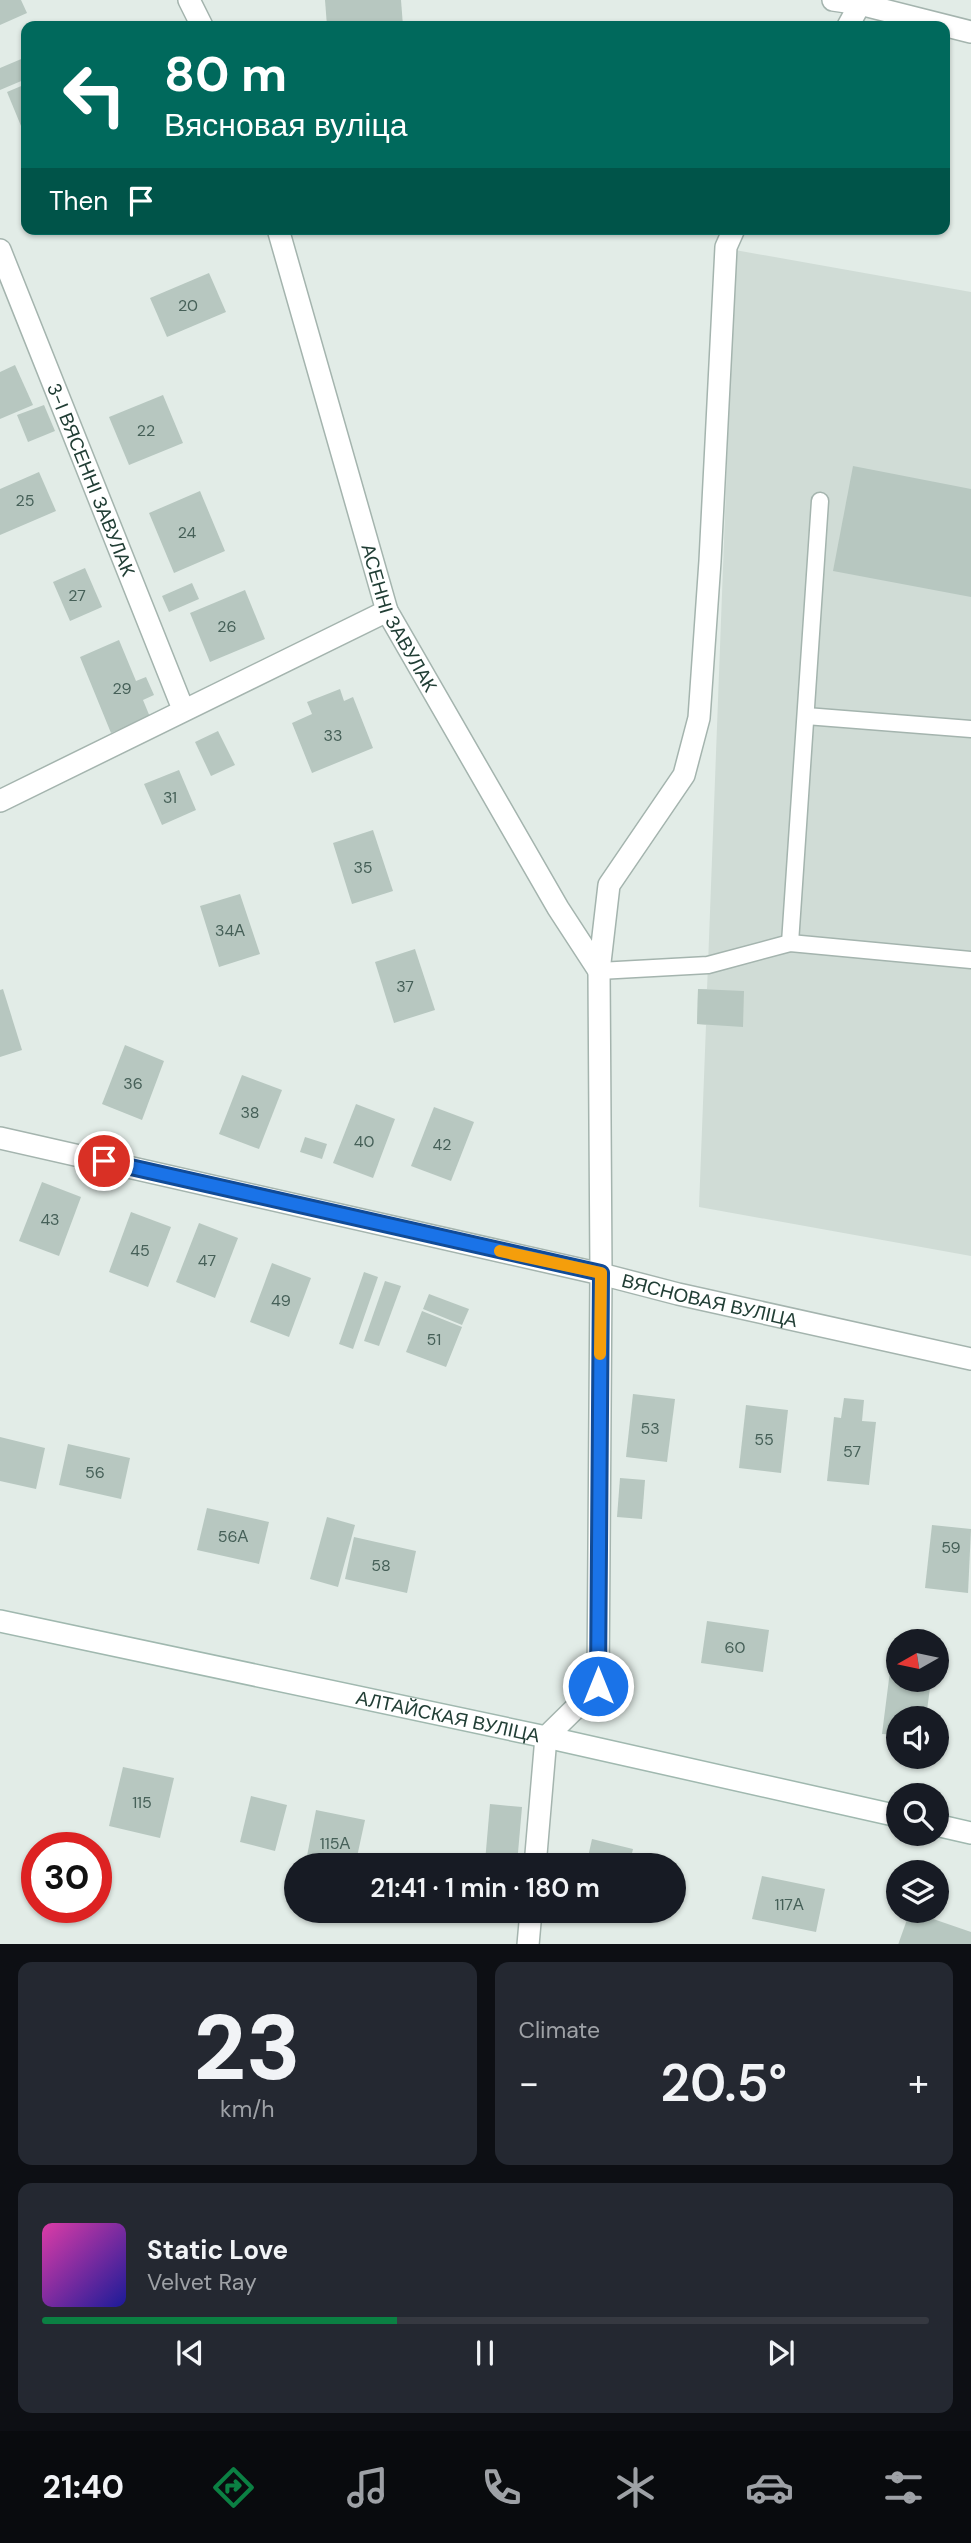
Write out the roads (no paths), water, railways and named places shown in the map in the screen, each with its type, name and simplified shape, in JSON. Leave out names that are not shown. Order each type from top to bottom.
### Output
[{"type":"street","points":[[189,0],[200,21]]},
{"type":"street","points":[[833,0],[927,21]]},
{"type":"street","points":[[851,21],[860,4]]},
{"type":"street","points":[[950,27],[971,32]]},
{"type":"street","name":"АСЕННІ ЗАВУЛАК","points":[[280,235],[387,611],[558,908],[599,971]]},
{"type":"street","points":[[536,1853],[547,1737],[598,1686],[601,1273],[599,971],[609,885],[684,775],[699,718],[726,247],[731,235]]},
{"type":"street","name":"3-І ВЯСЕННІ ЗАВУЛАК","points":[[0,250],[183,709]]},
{"type":"street","points":[[0,801],[387,611]]},
{"type":"street","name":"ВЯСНОВАЯ ВУЛІЦА","points":[[0,1138],[971,1359]]},
{"type":"street","name":"АЛТАЙСКАЯ ВУЛІЦА","points":[[0,1621],[547,1737],[886,1813]]},
{"type":"street","points":[[949,1828],[971,1833]]},
{"type":"street","points":[[528,1944],[530,1923]]},
{"type":"lane","points":[[790,943],[820,501]]},
{"type":"lane","points":[[806,716],[971,729]]},
{"type":"lane","points":[[599,971],[708,965],[790,943],[971,960]]}]
